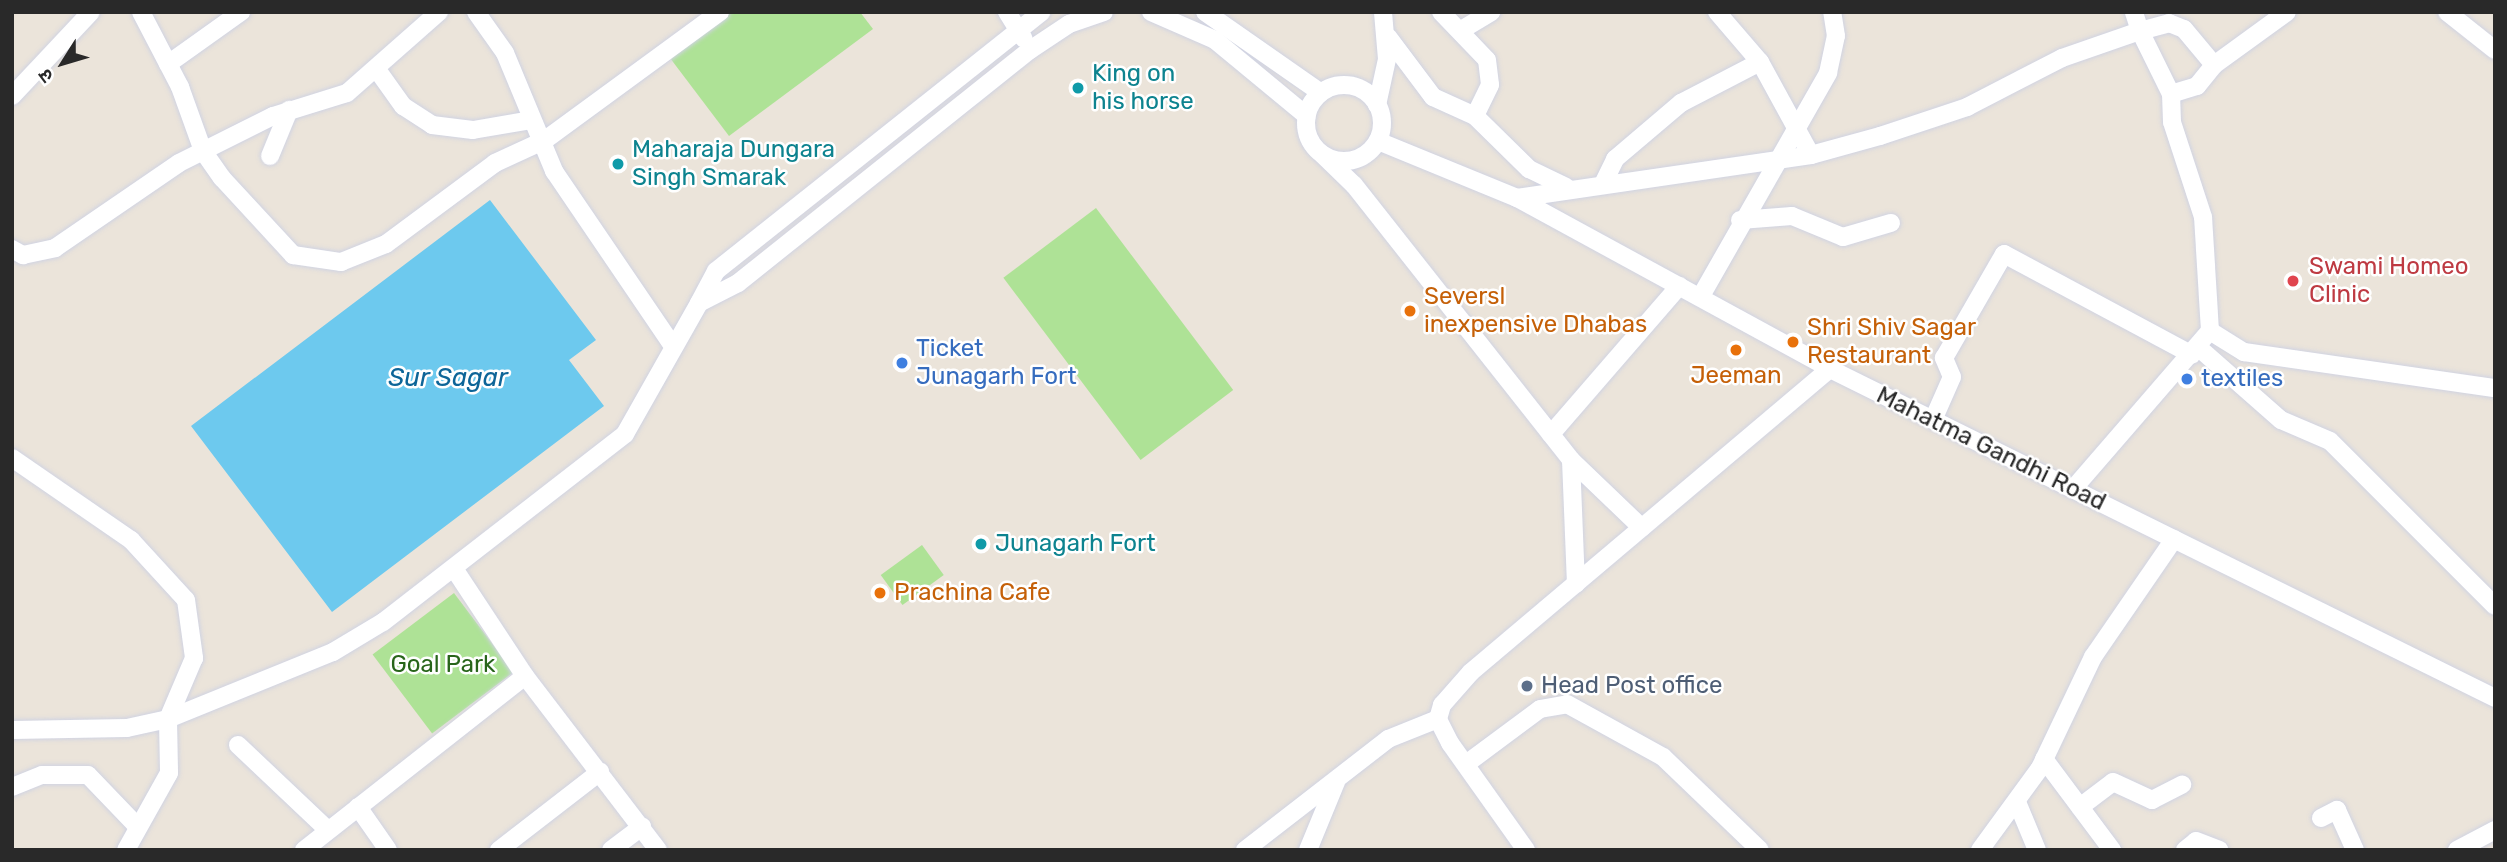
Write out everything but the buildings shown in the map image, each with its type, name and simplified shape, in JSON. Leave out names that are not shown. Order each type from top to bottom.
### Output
[{"type":"street","points":[[12,96],[91,12]]},
{"type":"street","points":[[141,12],[169,64],[203,151],[293,255],[341,262],[386,244],[495,163],[540,143],[720,12]]},
{"type":"street","points":[[169,64],[241,12]]},
{"type":"street","points":[[12,249],[23,255],[54,248],[203,151],[289,110],[347,93],[378,71],[439,12]]},
{"type":"street","points":[[476,12],[505,53],[540,143],[673,346]]},
{"type":"street","points":[[1007,12],[1030,50]]},
{"type":"street","points":[[12,730],[127,729],[168,719],[333,652],[455,570],[625,434],[716,271],[1018,28],[1042,12]]},
{"type":"street","points":[[699,303],[738,283],[1030,50],[1069,24],[1104,12]]},
{"type":"street","points":[[1151,12],[1215,40],[1307,116]]},
{"type":"street","points":[[1205,12],[1321,93]]},
{"type":"street","points":[[1323,155],[1357,159],[1378,141],[1377,104],[1388,37],[1383,12]]},
{"type":"street","points":[[1441,12],[1464,29],[1487,60],[1490,76],[1475,116]]},
{"type":"street","points":[[1464,29],[1491,12]]},
{"type":"street","points":[[1717,12],[1760,62],[1811,155]]},
{"type":"street","points":[[1701,296],[1775,158],[1828,73],[1836,36],[1832,12]]},
{"type":"street","points":[[2073,489],[2196,352],[2210,331],[2203,217],[2172,122],[2171,94],[2134,12]]},
{"type":"street","points":[[2171,94],[2197,86],[2214,65],[2287,12]]},
{"type":"street","points":[[2447,12],[2495,50]]},
{"type":"street","points":[[1517,198],[1566,187],[1811,155],[1967,107],[2062,58],[2140,30],[2175,23],[2214,65]]},
{"type":"street","points":[[1388,37],[1433,97],[1475,116],[1529,169],[1566,187]]},
{"type":"street","points":[[1603,184],[1615,159],[1681,103],[1760,62]]},
{"type":"street","points":[[378,71],[403,106],[432,125],[472,130],[532,120]]},
{"type":"street","points":[[1377,104],[1347,85],[1321,93],[1307,116],[1307,134],[1323,155],[1354,185],[1572,460],[1642,527]]},
{"type":"street","points":[[270,156],[289,110]]},
{"type":"street","name":"Mahatma Gandhi Road","points":[[1378,141],[1517,198],[1701,296],[1830,369],[2495,698]]},
{"type":"street","points":[[1740,220],[1792,216],[1843,237],[1891,223]]},
{"type":"street","points":[[1933,420],[1952,377],[1944,358],[2004,254],[2196,352],[2281,420],[2330,441],[2495,606]]},
{"type":"street","points":[[1551,434],[1679,286]]},
{"type":"street","points":[[2210,331],[2244,352],[2495,388]]},
{"type":"street","points":[[1245,850],[1401,731],[1438,719],[1455,686],[1830,369]]},
{"type":"street","points":[[12,458],[131,540],[177,585],[194,658],[168,719],[169,774],[136,825],[126,850]]},
{"type":"street","points":[[1572,460],[1576,584]]},
{"type":"street","points":[[1980,850],[2017,802],[2044,759],[2093,657],[2174,539]]},
{"type":"street","points":[[455,570],[525,676],[658,850]]},
{"type":"street","points":[[304,850],[525,676]]},
{"type":"street","points":[[1466,764],[1540,709],[1567,704],[1663,757],[1760,850]]},
{"type":"street","points":[[1438,719],[1526,850]]},
{"type":"street","points":[[238,745],[328,830]]},
{"type":"street","points":[[2044,759],[2112,850]]},
{"type":"street","points":[[499,850],[600,772]]},
{"type":"street","points":[[12,787],[42,775],[88,775],[136,825]]},
{"type":"street","points":[[1308,850],[1337,779]]},
{"type":"street","points":[[2080,807],[2113,782],[2152,800],[2182,785]]},
{"type":"street","points":[[2017,802],[2037,850]]},
{"type":"street","points":[[358,807],[388,850]]},
{"type":"street","points":[[2321,818],[2336,810],[2355,850]]},
{"type":"street","points":[[611,850],[642,827]]},
{"type":"street","points":[[2457,850],[2495,830]]},
{"type":"street","points":[[2185,850],[2196,841],[2219,850]]},
{"type":"green space","points":[[723,12],[860,12],[873,29],[729,136],[667,54]]},
{"type":"green space","points":[[1096,208],[1233,390],[1141,460],[1003,278]]},
{"type":"green space","points":[[922,545],[944,575],[902,605],[881,575]]},
{"type":"green space","name":"Goal Park","points":[[454,593],[514,672],[432,733],[373,654]]},
{"type":"water","name":"Sur Sagar","points":[[490,200],[596,340],[569,360],[604,406],[332,612],[191,426]]},
{"type":"place","name":"King on his horse","points":[[1078,88]]},
{"type":"place","name":"Maharaja Dungara Singh Smarak","points":[[618,164]]},
{"type":"place","name":"Swami Homeo Clinic","points":[[2293,281]]},
{"type":"place","name":"Seversl inexpensive Dhabas","points":[[1410,311]]},
{"type":"place","name":"Shri Shiv Sagar Restaurant","points":[[1793,342]]},
{"type":"place","name":"Jeeman","points":[[1736,350]]},
{"type":"place","name":"Ticket Junagarh Fort","points":[[902,363]]},
{"type":"place","name":"textiles","points":[[2187,379]]},
{"type":"place","name":"Junagarh Fort","points":[[981,544]]},
{"type":"place","name":"Prachina Cafe","points":[[880,593]]},
{"type":"place","name":"Head Post office","points":[[1527,686]]}]
